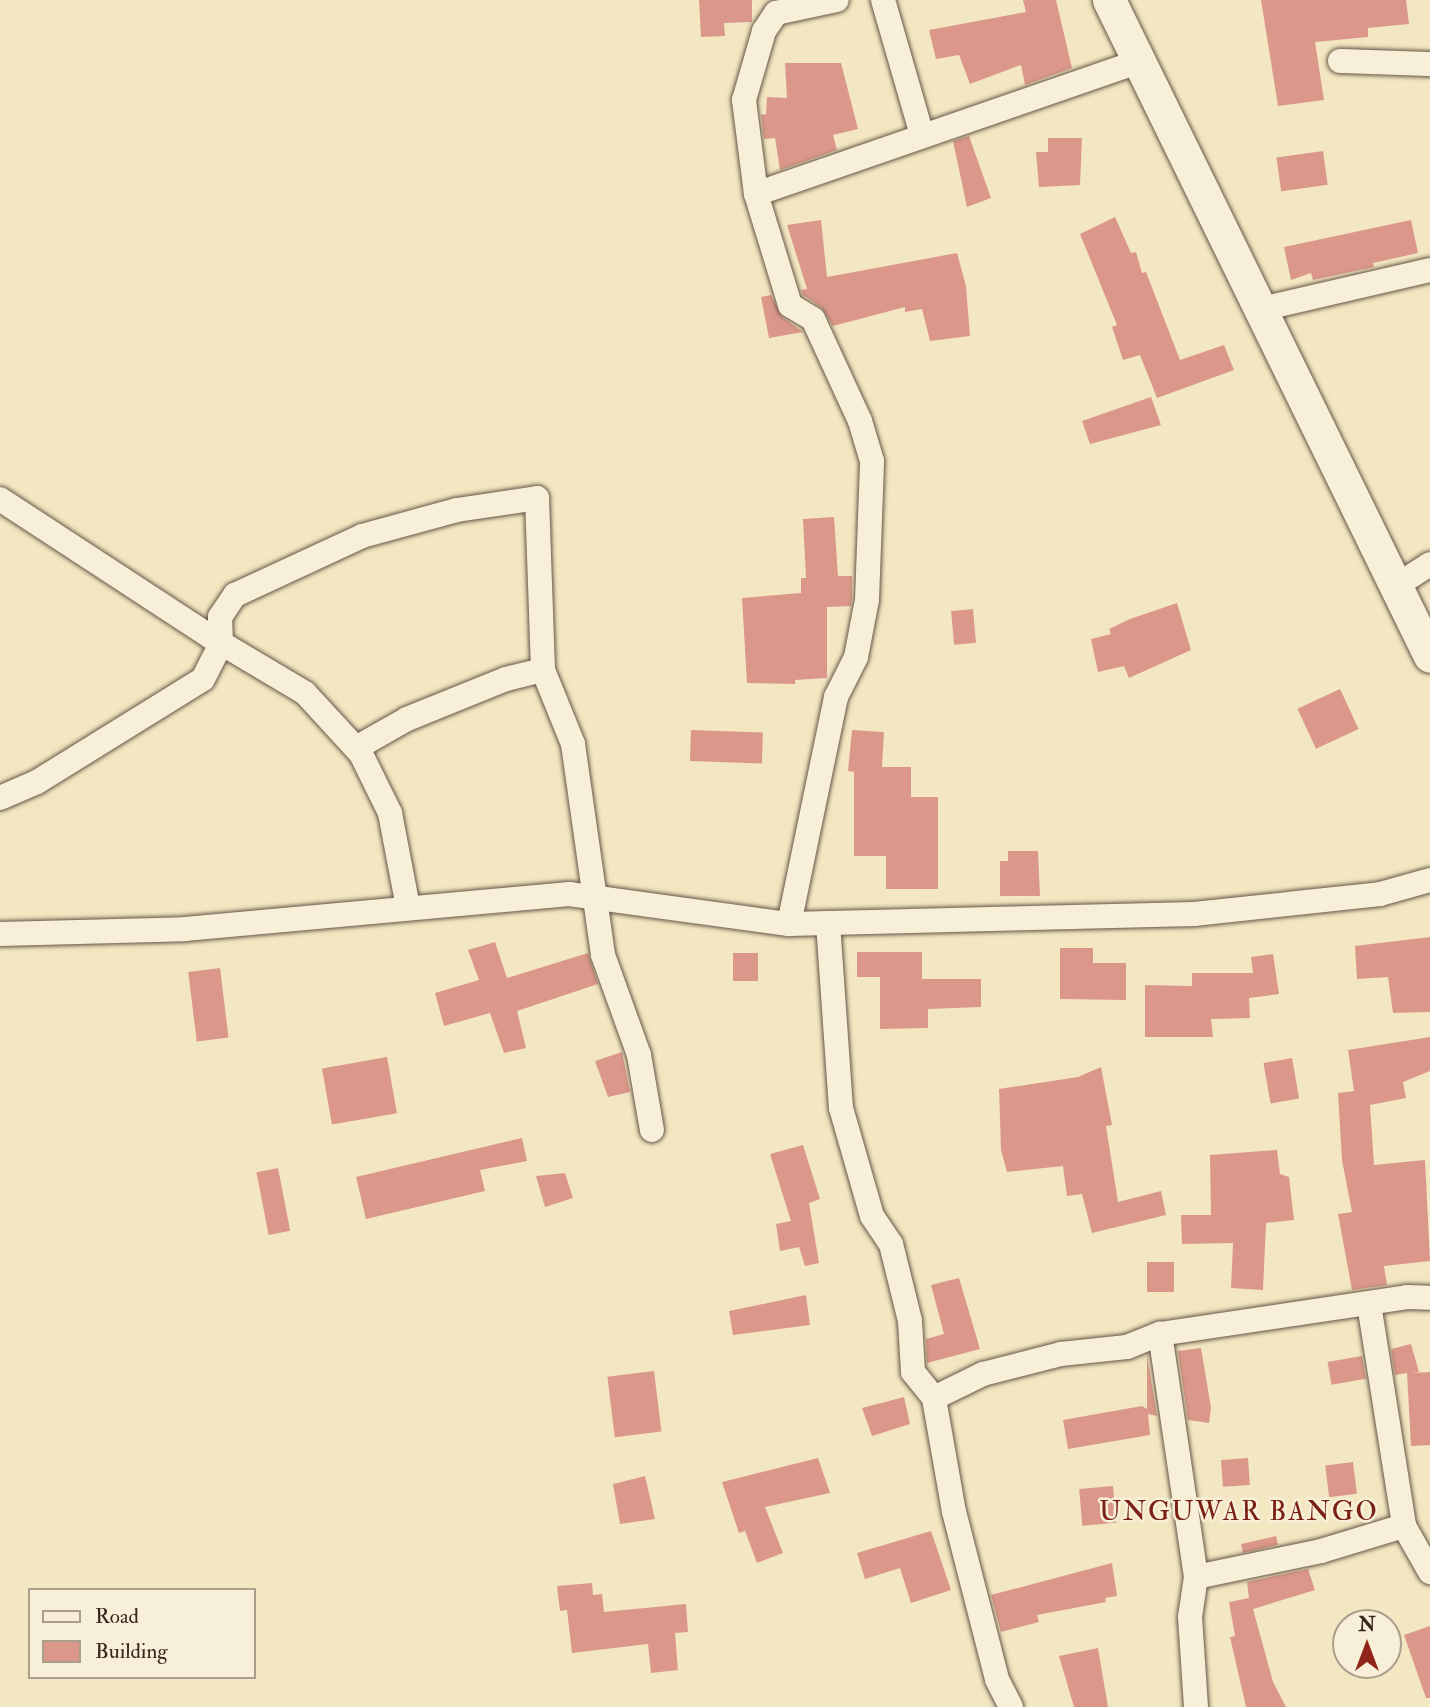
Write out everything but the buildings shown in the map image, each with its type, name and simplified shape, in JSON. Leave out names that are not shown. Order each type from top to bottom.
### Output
[{"type":"main road","points":[[1109,0],[1430,656]]},
{"type":"street","points":[[789,924],[836,697],[856,657],[867,600],[872,461],[860,421],[813,320],[790,305],[756,194],[744,100],[764,31],[776,13],[837,0]]},
{"type":"street","points":[[883,0],[922,135]]},
{"type":"street","points":[[756,194],[1139,61]]},
{"type":"street","points":[[1340,61],[1430,64]]},
{"type":"street","points":[[1261,309],[1430,270]]},
{"type":"street","points":[[0,798],[81,756],[202,679],[221,644],[220,617],[234,595],[362,536],[457,510],[537,498],[543,670],[573,744],[603,955],[639,1055],[652,1130]]},
{"type":"street","points":[[0,499],[221,644],[305,693],[356,748],[390,813],[408,907]]},
{"type":"street","points":[[1396,586],[1430,564]]},
{"type":"street","points":[[356,748],[407,719],[506,679],[543,670]]},
{"type":"street","points":[[0,934],[185,929],[569,894],[789,924],[1194,914],[1380,894],[1430,880]]},
{"type":"street","points":[[828,923],[841,1108],[872,1216],[891,1244],[910,1321],[913,1372],[934,1398],[957,1525],[997,1679],[1011,1707]]},
{"type":"street","points":[[934,1398],[983,1374],[1061,1354],[1128,1347],[1160,1334],[1407,1297],[1430,1298]]},
{"type":"street","points":[[1369,1304],[1404,1526],[1430,1572]]},
{"type":"street","points":[[1160,1334],[1196,1577],[1190,1618],[1196,1707]]},
{"type":"street","points":[[1196,1577],[1321,1551],[1404,1526]]},
{"type":"district","name":"UNGUWAR BANGO","points":[[1239,1513]]}]
